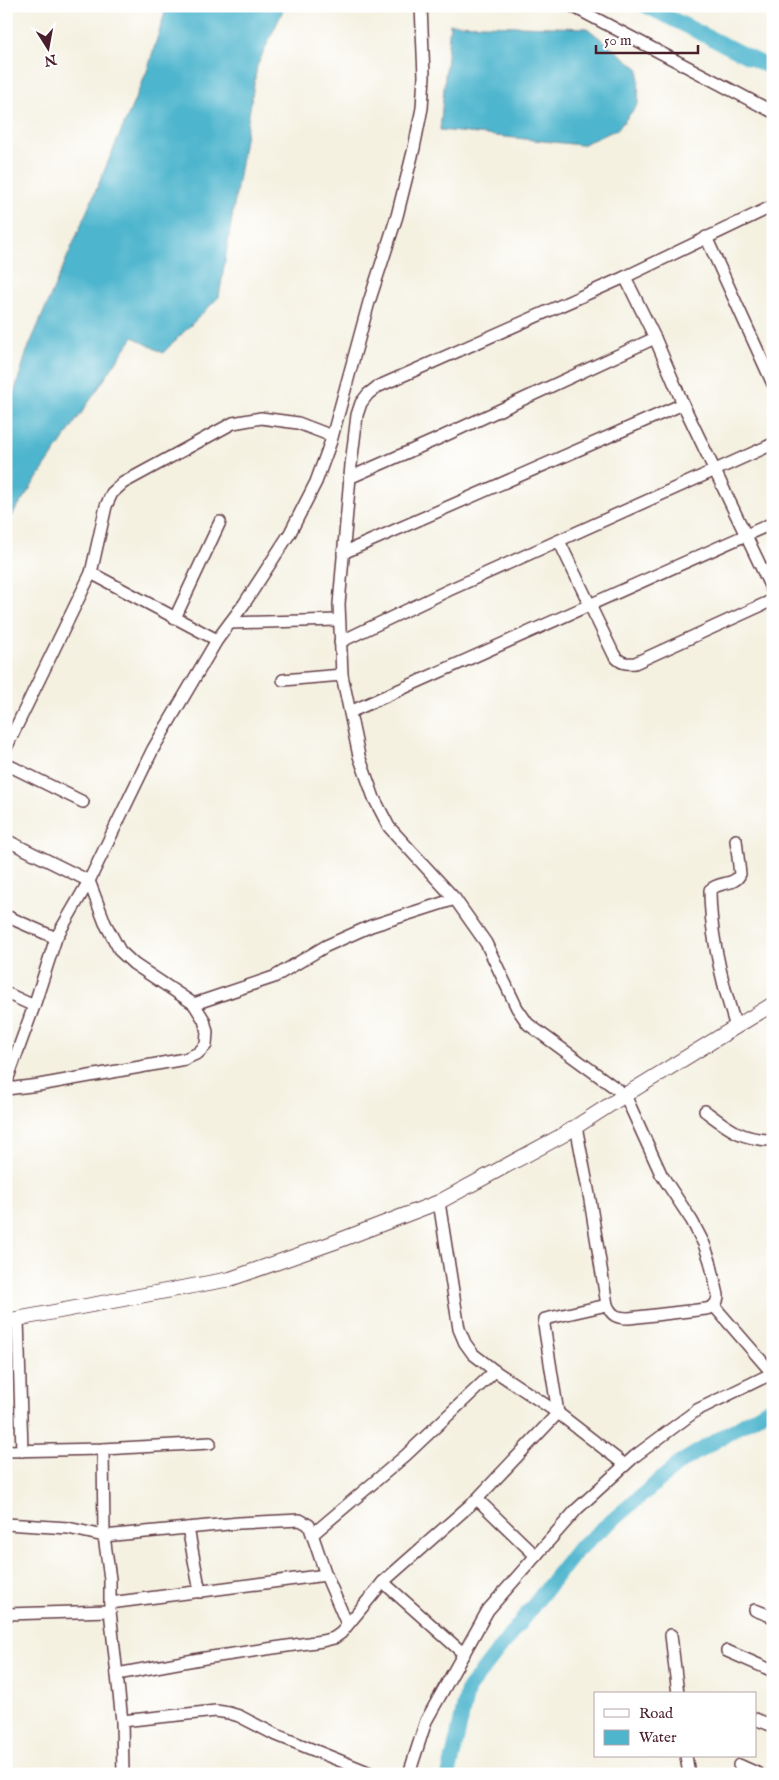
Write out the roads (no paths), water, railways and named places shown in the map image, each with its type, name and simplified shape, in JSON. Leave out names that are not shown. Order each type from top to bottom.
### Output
[{"type":"street","points":[[6,1083],[56,938],[89,881],[153,749],[217,640],[290,533],[316,482],[332,439],[369,302],[396,216],[414,148],[422,108],[424,76],[421,6]]},
{"type":"street","points":[[572,6],[773,112]]},
{"type":"street","points":[[576,1126],[607,1305],[611,1313],[618,1318],[623,1318],[706,1309],[714,1306],[718,1295],[704,1244],[692,1221],[661,1174],[625,1094],[528,1024],[517,1008],[486,944],[455,900],[389,828],[374,798],[359,756],[342,675],[338,620],[357,415],[361,403],[377,387],[625,276],[706,237],[771,210]]},
{"type":"street","points":[[706,237],[773,384]]},
{"type":"street","points":[[625,276],[655,338],[683,404],[773,592]]},
{"type":"street","points":[[350,478],[655,338]]},
{"type":"street","points":[[343,552],[683,404]]},
{"type":"street","points":[[6,748],[91,574],[106,506],[112,494],[123,483],[233,424],[261,418],[298,423],[332,439],[353,445]]},
{"type":"street","points":[[340,642],[773,444]]},
{"type":"street","points":[[175,618],[220,522]]},
{"type":"street","points":[[350,712],[773,523]]},
{"type":"street","points":[[559,541],[614,655],[625,664],[635,663],[773,600]]},
{"type":"street","points":[[91,574],[217,640]]},
{"type":"street","points":[[230,622],[338,620]]},
{"type":"street","points":[[283,680],[342,675]]},
{"type":"street","points":[[6,764],[83,802]]},
{"type":"street","points":[[6,840],[89,881],[105,923],[120,950],[134,964],[194,1004],[204,1020],[207,1032],[206,1046],[198,1053],[186,1059],[39,1086],[6,1089]]},
{"type":"street","points":[[736,840],[740,874],[738,878],[733,882],[717,885],[710,890],[716,949],[724,990],[736,1027]]},
{"type":"street","points":[[194,1004],[274,976],[326,946],[371,926],[455,900]]},
{"type":"street","points":[[6,916],[56,938]]},
{"type":"street","points":[[6,993],[34,1006]]},
{"type":"street","points":[[22,1451],[12,1320],[230,1279],[336,1242],[439,1202],[576,1126],[773,1004]]},
{"type":"street","points":[[705,1111],[735,1133],[760,1140],[773,1140]]},
{"type":"street","points":[[439,1202],[459,1329],[465,1343],[473,1354],[558,1413],[625,1465]]},
{"type":"street","points":[[558,1413],[544,1325],[545,1319],[607,1305]]},
{"type":"street","points":[[409,1774],[426,1721],[441,1691],[488,1610],[577,1509],[625,1465],[697,1410],[772,1373],[714,1306]]},
{"type":"street","points":[[313,1534],[405,1456],[494,1370]]},
{"type":"street","points":[[116,1674],[334,1638],[341,1633],[383,1582],[477,1499],[558,1413]]},
{"type":"street","points":[[6,1451],[103,1449],[210,1442]]},
{"type":"street","points":[[103,1449],[104,1536],[110,1579],[110,1607],[122,1721],[123,1774]]},
{"type":"street","points":[[477,1499],[536,1556]]},
{"type":"street","points":[[6,1524],[68,1528],[104,1536],[239,1523],[300,1520],[310,1525],[326,1575],[347,1624]]},
{"type":"street","points":[[188,1528],[200,1592]]},
{"type":"street","points":[[6,1614],[110,1607],[200,1592],[326,1575]]},
{"type":"street","points":[[383,1582],[464,1654]]},
{"type":"street","points":[[755,1610],[773,1618]]},
{"type":"street","points":[[671,1635],[678,1692]]},
{"type":"street","points":[[727,1651],[773,1671]]},
{"type":"street","points":[[122,1721],[216,1711],[229,1713],[274,1734],[373,1774]]},
{"type":"street","points":[[756,1719],[773,1726]]},
{"type":"street","points":[[686,1758],[689,1774]]},
{"type":"street","points":[[739,1765],[759,1774]]},
{"type":"water","points":[[167,6],[285,6],[257,66],[219,297],[163,353],[133,337],[6,524],[6,419],[27,351],[147,71]]},
{"type":"water","points":[[450,24],[587,28],[639,69],[638,104],[618,129],[581,145],[440,130]]},
{"type":"water","points":[[6,1697],[14,1706],[13,1743],[6,1755]]},
{"type":"waterway","points":[[646,6],[773,69]]},
{"type":"waterway","points":[[449,1774],[468,1689],[576,1551],[681,1462],[773,1406]]}]
